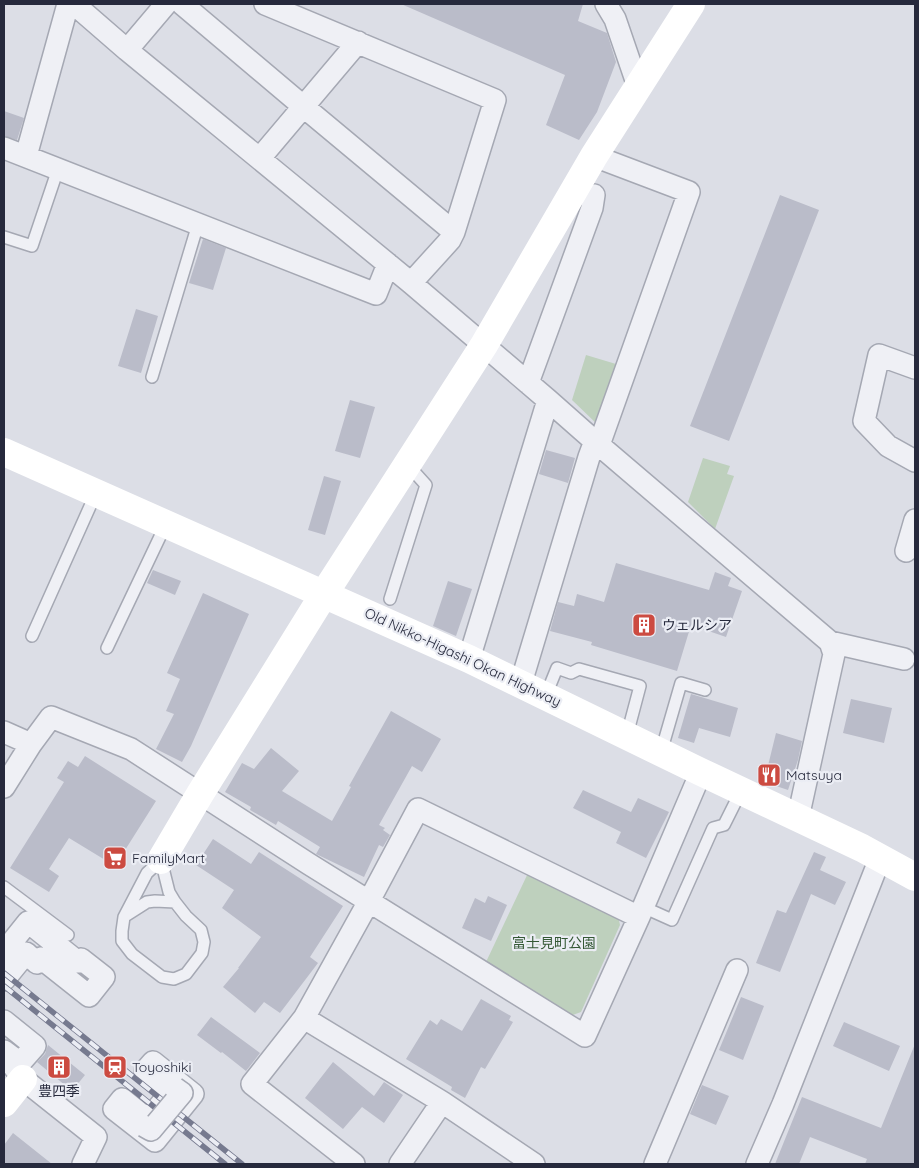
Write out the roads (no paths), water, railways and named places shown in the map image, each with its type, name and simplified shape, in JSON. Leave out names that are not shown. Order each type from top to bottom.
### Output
[{"type":"street","points":[[26,156],[68,4]]},
{"type":"street","points":[[74,4],[411,283],[830,642],[904,659]]},
{"type":"street","points":[[128,50],[166,4]]},
{"type":"street","points":[[182,4],[454,232]]},
{"type":"street","points":[[265,4],[495,100],[454,232],[450,240],[411,283]]},
{"type":"street","points":[[606,4],[615,19],[638,86]]},
{"type":"street","points":[[161,860],[324,594],[484,345],[594,156],[691,4]]},
{"type":"street","points":[[260,158],[358,42]]},
{"type":"street","points":[[4,148],[376,294],[388,264]]},
{"type":"street","points":[[521,684],[586,467],[597,443],[689,192],[594,156]]},
{"type":"street","points":[[528,383],[592,208],[594,195]]},
{"type":"street","points":[[915,368],[879,355],[864,421],[888,446],[915,461]]},
{"type":"street","points":[[469,659],[548,400]]},
{"type":"street","name":"Old Nikko-Higashi Okan Highway","points":[[4,452],[469,659],[914,873]]},
{"type":"street","points":[[906,551],[915,520]]},
{"type":"street","points":[[798,818],[834,654],[830,642]]},
{"type":"street","points":[[4,787],[31,744],[51,717],[131,749],[585,1036],[701,772]]},
{"type":"street","points":[[4,732],[31,744]]},
{"type":"street","points":[[354,1164],[252,1084],[304,1018],[418,809],[641,912]]},
{"type":"street","points":[[757,1164],[783,1104],[875,871],[882,859]]},
{"type":"street","points":[[4,952],[28,922],[78,962],[81,959],[104,977],[88,996],[41,958],[37,962],[26,953],[4,980]]},
{"type":"street","points":[[4,965],[28,936],[34,941]]},
{"type":"street","points":[[655,1164],[736,970]]},
{"type":"street","points":[[304,1018],[442,1102],[524,1161]]},
{"type":"street","points":[[4,1021],[35,1046],[20,1063],[4,1051]]},
{"type":"street","points":[[4,1056],[8,1058],[23,1078],[96,1137],[83,1164]]},
{"type":"street","points":[[152,1062],[193,1094],[155,1142],[114,1109],[122,1099],[148,1120],[171,1092],[145,1071],[152,1062]]},
{"type":"street","points":[[4,1103],[23,1078]]},
{"type":"street","points":[[144,1126],[151,1130],[182,1093],[175,1088]]},
{"type":"street","points":[[400,1164],[442,1102]]},
{"type":"lane","points":[[4,237],[32,246],[58,168]]},
{"type":"lane","points":[[152,377],[198,224]]},
{"type":"lane","points":[[390,599],[426,485],[407,464]]},
{"type":"lane","points":[[32,636],[96,493]]},
{"type":"lane","points":[[107,648],[166,524]]},
{"type":"lane","points":[[546,696],[557,668],[571,673],[579,669],[640,686],[627,735]]},
{"type":"lane","points":[[661,752],[681,684],[705,690]]},
{"type":"lane","points":[[641,912],[672,920],[713,828],[724,826],[741,791]]},
{"type":"lane","points":[[161,860],[169,892],[186,916],[201,930],[204,942],[202,953],[186,974],[174,979],[162,977],[132,954],[122,941],[124,917],[147,873],[161,860]]},
{"type":"lane","points":[[4,887],[68,935]]},
{"type":"lane","points":[[124,917],[147,902],[155,900],[175,902]]},
{"type":"railway","points":[[4,973],[242,1164]]},
{"type":"railway","points":[[4,986],[225,1164]]},
{"type":"place","name":"ウェルシア","points":[[644,625]]},
{"type":"place","name":"Matsuya","points":[[769,775]]},
{"type":"place","name":"FamilyMart","points":[[115,858]]},
{"type":"place","name":"豊四季","points":[[59,1067]]},
{"type":"place","name":"Toyoshiki","points":[[115,1067]]},
{"type":"park label","name":"富士見町公園","points":[[554,943]]}]
